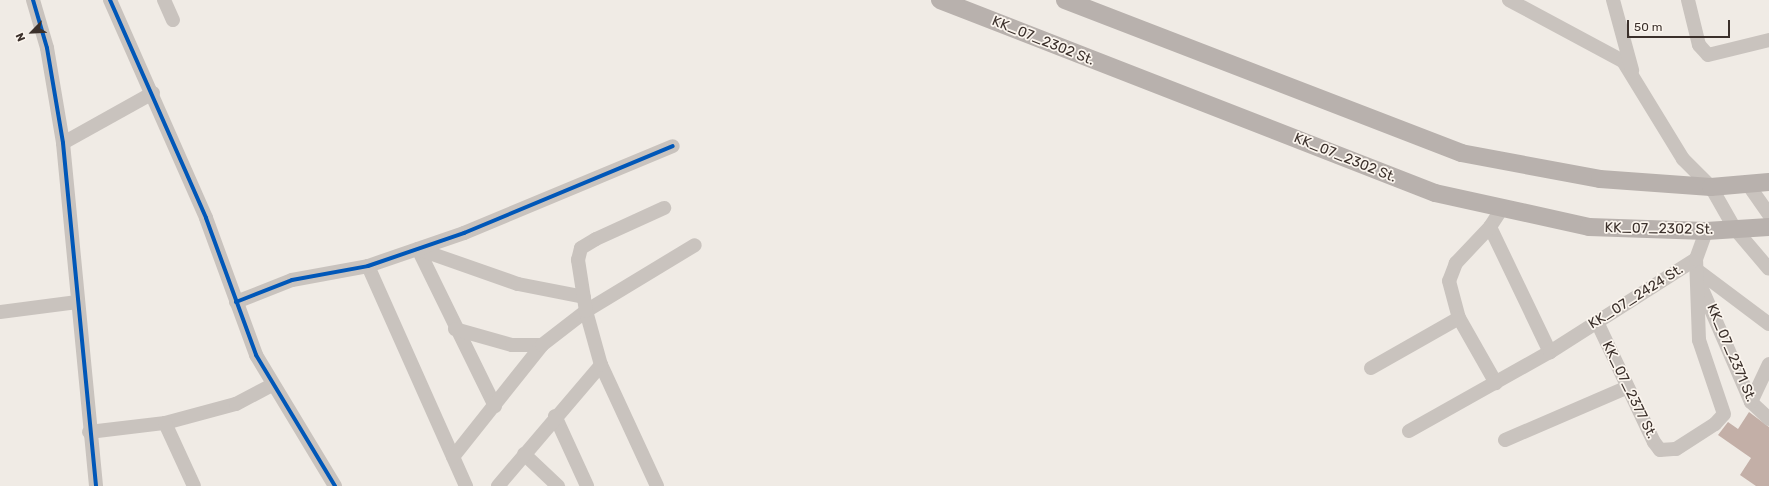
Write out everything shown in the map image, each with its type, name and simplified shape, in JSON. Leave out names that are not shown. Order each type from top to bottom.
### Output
[{"type":"main road","name":"KK_07_2302 St.","points":[[940,0],[1435,193],[1501,210],[1589,227],[1706,231],[1769,227]]},
{"type":"main road","points":[[1065,0],[1461,153],[1600,179],[1711,187],[1769,182]]},
{"type":"street","points":[[33,0],[47,48],[63,143],[89,432],[96,486]]},
{"type":"street","points":[[110,0],[153,92],[206,218],[256,355],[272,385],[335,486]]},
{"type":"street","points":[[164,0],[173,20]]},
{"type":"street","points":[[1509,0],[1612,52],[1632,72],[1683,159],[1711,187],[1735,228],[1769,269]]},
{"type":"street","points":[[1613,0],[1632,72]]},
{"type":"street","points":[[1688,0],[1699,45],[1708,55],[1769,40]]},
{"type":"street","points":[[63,143],[153,92]]},
{"type":"street","points":[[236,302],[292,280],[368,266],[500,220],[673,146]]},
{"type":"street","points":[[1747,183],[1769,215]]},
{"type":"street","points":[[651,483],[601,365],[586,311],[578,260],[581,248],[664,208]]},
{"type":"street","points":[[1496,383],[1459,318],[1449,281],[1451,271],[1490,227],[1501,210]]},
{"type":"street","points":[[1490,227],[1550,352]]},
{"type":"street","name":"KK_07_2424 St.","points":[[1409,431],[1550,352],[1597,322],[1698,270],[1706,231]]},
{"type":"street","points":[[452,456],[495,406],[542,344],[586,311],[695,245]]},
{"type":"street","points":[[418,249],[518,284],[584,297]]},
{"type":"street","points":[[418,249],[455,329],[495,406]]},
{"type":"street","points":[[368,266],[466,486]]},
{"type":"street","points":[[1698,270],[1769,324]]},
{"type":"street","name":"KK_07_2371 St.","points":[[1698,270],[1751,402],[1769,419]]},
{"type":"street","name":"KK_07_2377 St.","points":[[1597,322],[1626,388],[1654,442],[1660,450],[1668,452],[1721,418],[1723,406],[1699,340],[1696,312],[1698,270]]},
{"type":"street","points":[[0,312],[77,302]]},
{"type":"street","points":[[1371,368],[1459,318]]},
{"type":"street","points":[[455,329],[512,345],[542,344]]},
{"type":"street","points":[[1751,402],[1769,364]]},
{"type":"street","points":[[498,486],[555,416],[601,365]]},
{"type":"street","points":[[89,432],[165,423],[236,404],[272,385]]},
{"type":"street","points":[[1505,440],[1626,388]]},
{"type":"street","points":[[555,416],[587,486]]},
{"type":"street","points":[[165,423],[194,486]]},
{"type":"street","points":[[524,454],[558,486]]},
{"type":"building","points":[[1749,412],[1769,427],[1769,486],[1756,486],[1740,475],[1751,458],[1718,435],[1728,422],[1738,429]]},
{"type":"cycle path","points":[[33,0],[47,48],[63,143],[96,486]]},
{"type":"cycle path","points":[[110,0],[206,218],[256,355],[335,486]]},
{"type":"cycle path","points":[[236,302],[292,280],[368,266],[464,233],[673,146]]}]
